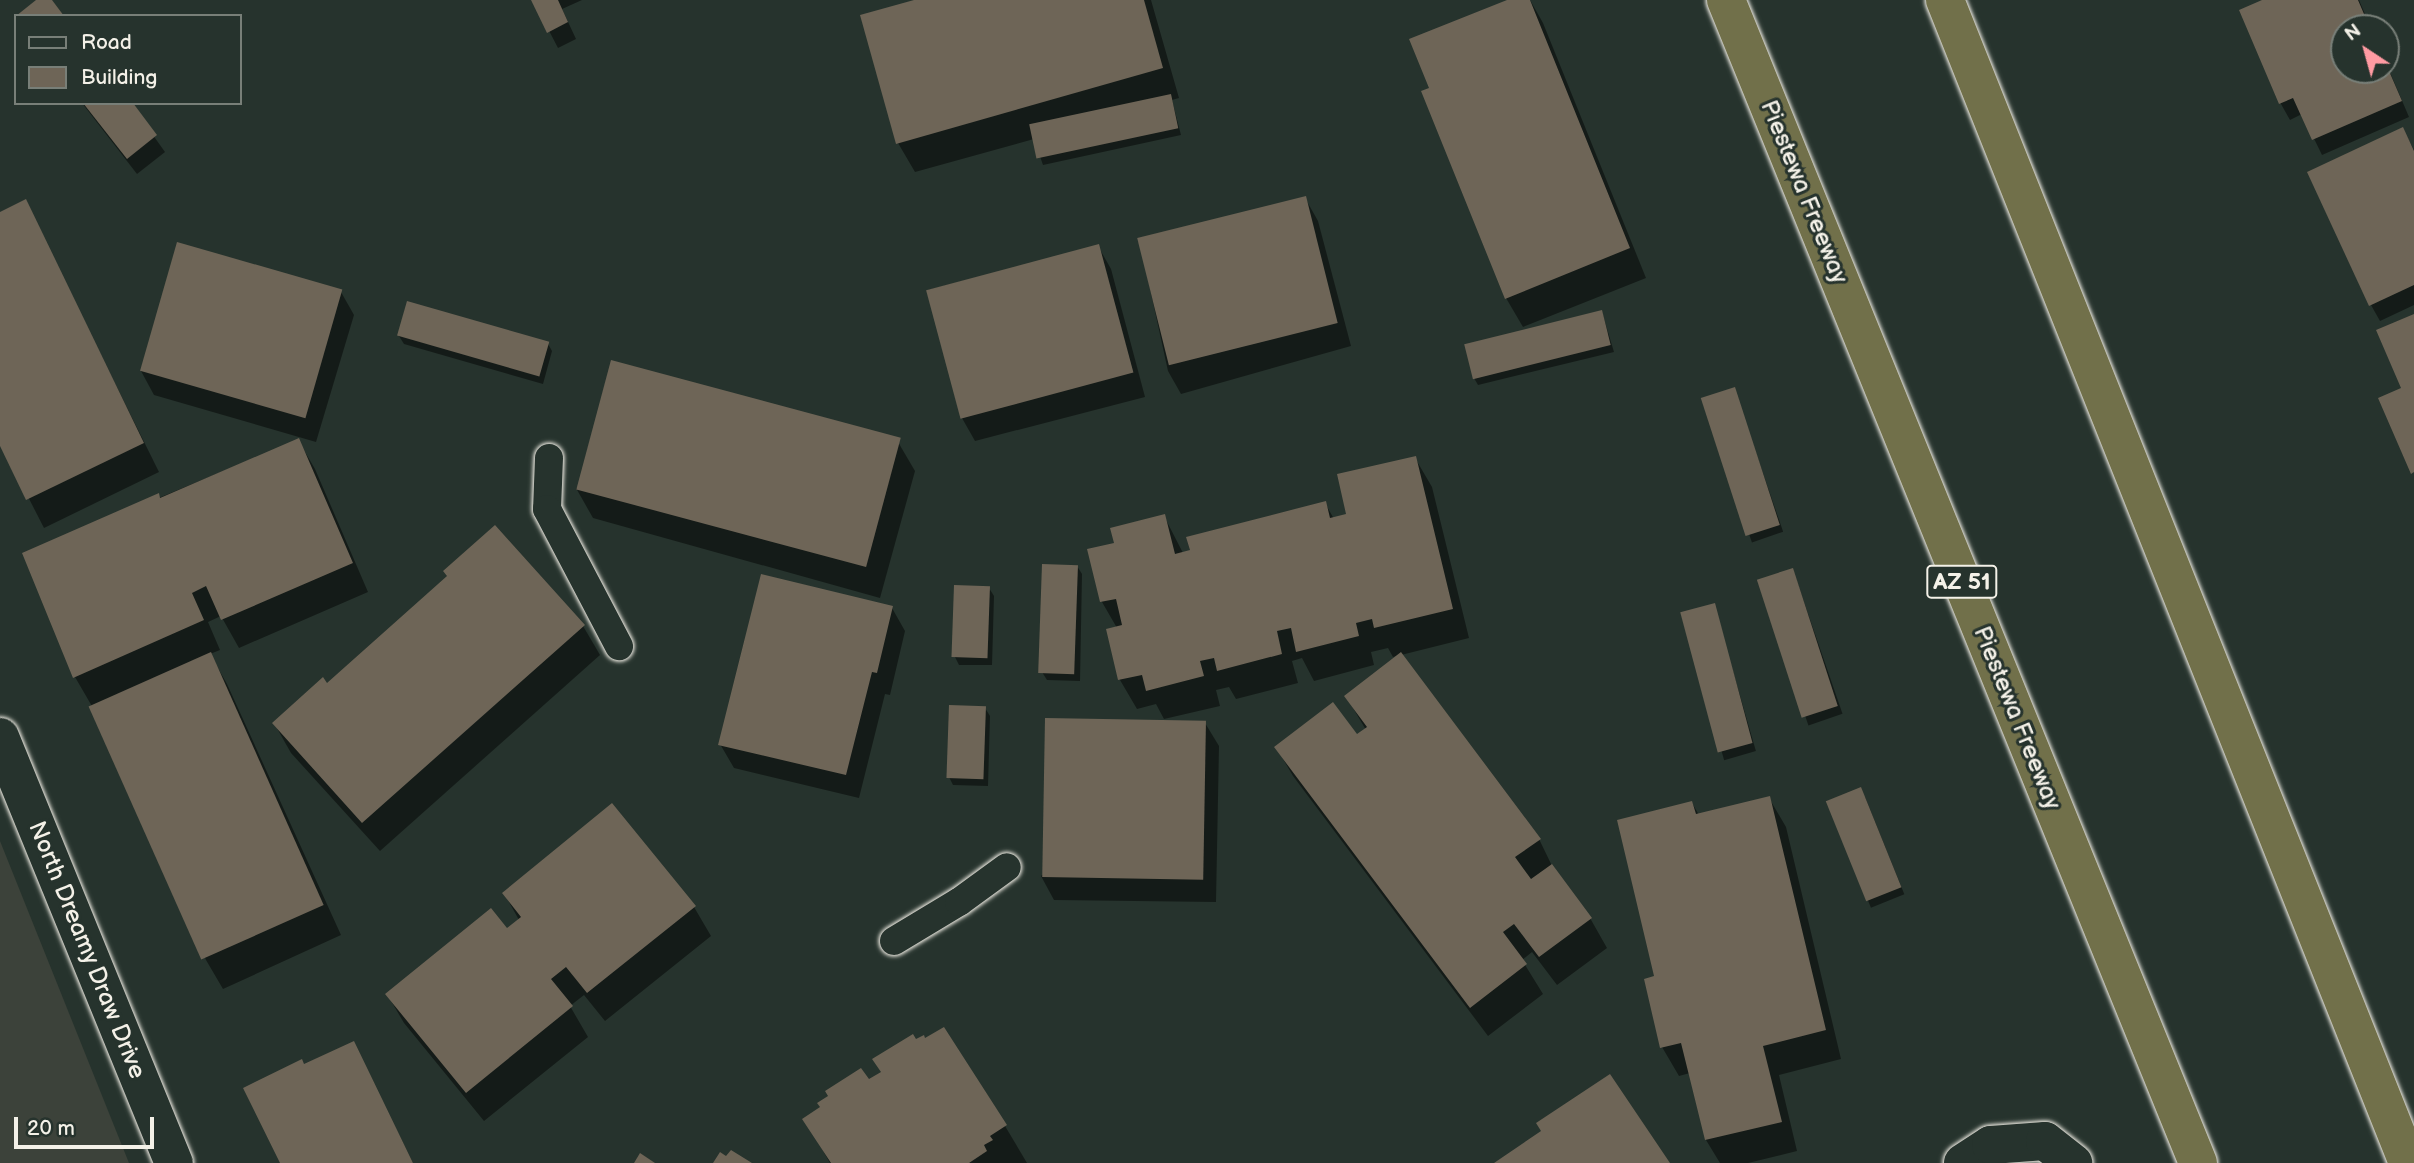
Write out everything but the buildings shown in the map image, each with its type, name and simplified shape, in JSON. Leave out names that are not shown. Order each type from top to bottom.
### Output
[{"type":"highway","name":"Piestewa Freeway","points":[[1726,0],[2199,1163]]},
{"type":"highway","points":[[1945,0],[2408,1163]]},
{"type":"street","name":"North Dreamy Draw Drive","points":[[0,737],[174,1163]]},
{"type":"street","points":[[1963,1163],[1991,1145],[2059,1152]]},
{"type":"lane","points":[[549,458],[547,509],[619,646]]},
{"type":"lane","points":[[894,941],[959,902],[1007,867]]},
{"type":"shaded area","points":[[0,841],[129,1163],[0,1163]]}]
